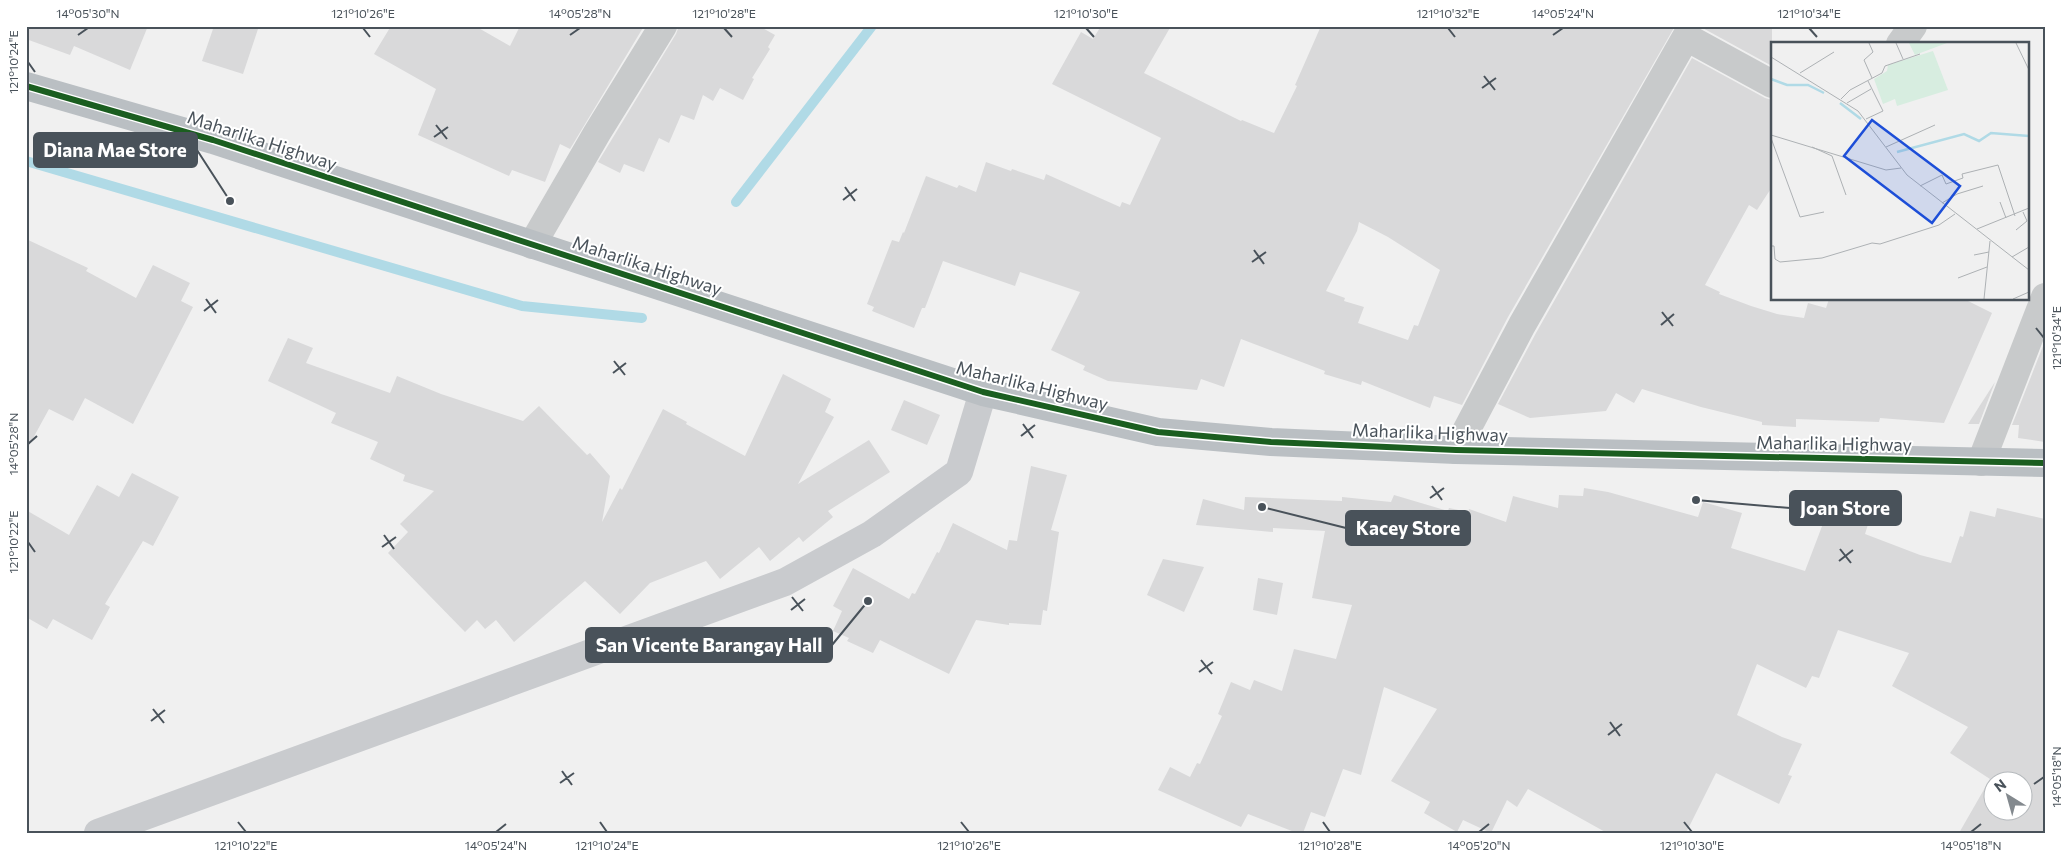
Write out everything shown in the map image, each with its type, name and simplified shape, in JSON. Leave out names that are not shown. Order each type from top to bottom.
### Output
[{"type":"highway","name":"Maharlika Highway","points":[[26,86],[212,140],[983,392],[1158,432],[1271,442],[1456,450],[2045,463]]},
{"type":"street","points":[[532,245],[597,133],[663,26]]},
{"type":"street","points":[[1901,42],[1913,26]]},
{"type":"street","points":[[1456,450],[1522,325],[1686,37],[1771,83]]},
{"type":"street","points":[[1981,462],[2045,297]]},
{"type":"street","points":[[98,833],[785,582],[872,534],[958,472],[983,392]]},
{"type":"building","points":[[26,26],[148,26],[130,70],[74,46],[70,55],[26,39]]},
{"type":"building","points":[[214,26],[259,26],[243,74],[202,61]]},
{"type":"building","points":[[391,26],[475,26],[510,46],[520,26],[644,26],[570,149],[560,144],[545,182],[512,170],[509,176],[418,135],[436,89],[374,54]]},
{"type":"building","points":[[679,26],[759,26],[775,35],[768,47],[770,49],[752,78],[754,79],[743,100],[720,88],[713,101],[703,95],[694,120],[681,115],[669,143],[659,138],[644,172],[624,164],[620,173],[598,162],[676,34]]},
{"type":"building","points":[[1101,26],[1171,26],[1144,73],[1241,121],[1274,133],[1297,86],[1295,85],[1321,26],[1675,26],[1508,317],[1462,405],[1434,396],[1430,408],[1362,381],[1361,385],[1324,374],[1325,371],[1241,339],[1224,387],[1201,379],[1197,390],[1108,381],[1083,370],[1085,366],[1051,350],[1080,292],[1020,272],[1015,286],[943,261],[925,308],[922,308],[914,328],[872,311],[874,307],[867,304],[892,240],[899,242],[904,233],[926,176],[957,188],[959,185],[976,192],[986,162],[1044,180],[1046,174],[1120,207],[1122,202],[1130,205],[1161,138],[1052,84],[1081,32],[1093,39]],"holes":[[[1359,222],[1388,237],[1440,270],[1418,326],[1414,325],[1408,340],[1358,323],[1364,307],[1344,301],[1345,298],[1326,291],[1357,231]]]},
{"type":"building","points":[[1699,26],[1772,26],[1771,65]]},
{"type":"building","points":[[1692,58],[1771,100],[1771,189],[1757,210],[1749,205],[1705,285],[1720,292],[1719,294],[1751,306],[1777,314],[1804,318],[1808,303],[1826,308],[1829,300],[1966,300],[1992,313],[1944,423],[1880,418],[1879,422],[1796,419],[1796,427],[1762,425],[1762,422],[1701,407],[1642,389],[1634,403],[1616,393],[1606,411],[1530,418],[1498,404],[1536,333]]},
{"type":"building","points":[[26,239],[88,268],[86,271],[136,298],[153,265],[190,283],[181,301],[193,307],[133,424],[85,398],[73,421],[49,409],[26,451]]},
{"type":"building","points":[[288,338],[313,348],[306,363],[390,393],[397,376],[441,394],[523,421],[539,406],[587,455],[590,453],[610,476],[602,522],[620,488],[622,490],[663,409],[687,422],[686,424],[745,456],[783,374],[831,399],[825,412],[834,417],[798,484],[869,440],[890,472],[828,511],[833,517],[803,542],[799,537],[770,561],[759,547],[720,579],[706,561],[650,583],[620,614],[585,581],[514,642],[496,620],[485,629],[477,620],[465,632],[388,553],[408,532],[400,524],[434,491],[403,481],[405,475],[370,459],[378,442],[331,423],[336,413],[268,381]]},
{"type":"building","points":[[2045,341],[2045,442],[2018,438],[2019,425],[2012,425]]},
{"type":"building","points":[[1995,382],[1979,424],[1968,424]]},
{"type":"building","points":[[904,400],[940,415],[927,445],[891,430]]},
{"type":"building","points":[[1031,466],[1067,475],[1051,530],[1059,532],[1047,611],[1043,610],[1041,625],[1009,623],[1009,625],[976,620],[949,674],[880,640],[873,653],[847,641],[849,638],[833,631],[842,611],[833,606],[853,568],[909,599],[912,593],[915,594],[937,552],[939,553],[953,523],[1007,550],[1009,540],[1017,541]]},
{"type":"building","points":[[132,473],[179,497],[153,546],[143,541],[105,604],[110,607],[92,640],[53,619],[47,629],[26,617],[26,510],[69,535],[97,485],[119,497]]},
{"type":"building","points":[[1584,488],[1608,492],[1698,517],[1703,502],[1742,513],[1731,548],[1805,571],[1824,521],[1835,526],[1840,509],[1870,518],[1865,534],[1920,555],[1951,563],[1960,536],[1963,537],[1970,511],[1995,517],[1997,508],[2045,519],[2045,833],[1959,833],[1984,789],[1984,822],[2034,822],[2034,772],[1984,772],[1984,775],[1950,753],[1968,727],[1892,686],[1909,653],[1838,630],[1819,678],[1812,676],[1806,688],[1757,664],[1737,715],[1782,737],[1802,744],[1788,775],[1792,776],[1779,804],[1716,773],[1686,833],[1607,833],[1528,789],[1517,807],[1507,800],[1491,833],[1463,820],[1457,832],[1424,813],[1430,802],[1391,781],[1437,709],[1384,687],[1361,775],[1343,769],[1325,817],[1311,812],[1303,833],[1297,833],[1248,814],[1241,827],[1158,790],[1170,767],[1190,777],[1197,763],[1200,764],[1222,716],[1218,714],[1231,682],[1250,690],[1254,680],[1282,691],[1294,649],[1336,659],[1352,605],[1312,598],[1325,531],[1273,528],[1273,532],[1196,525],[1203,499],[1244,510],[1245,497],[1342,501],[1342,497],[1391,502],[1394,495],[1448,511],[1449,508],[1468,512],[1469,509],[1506,522],[1513,496],[1558,508],[1559,495],[1583,496]]},
{"type":"building","points":[[1163,559],[1204,567],[1184,612],[1147,595]]},
{"type":"building","points":[[1258,578],[1283,583],[1277,615],[1253,610]]},
{"type":"waterway","points":[[736,202],[872,26]]},
{"type":"waterway","points":[[26,161],[522,306],[642,318]]},
{"type":"cycle path","points":[[26,86],[213,140],[983,392],[1158,432],[1271,442],[1456,450],[2045,463]]},
{"type":"place","name":"Diana Mae Store","points":[[230,201]]},
{"type":"place","name":"Joan Store","points":[[1696,500]]},
{"type":"place","name":"Kacey Store","points":[[1262,507]]},
{"type":"place","name":"San Vicente Barangay Hall","points":[[868,601]]}]
